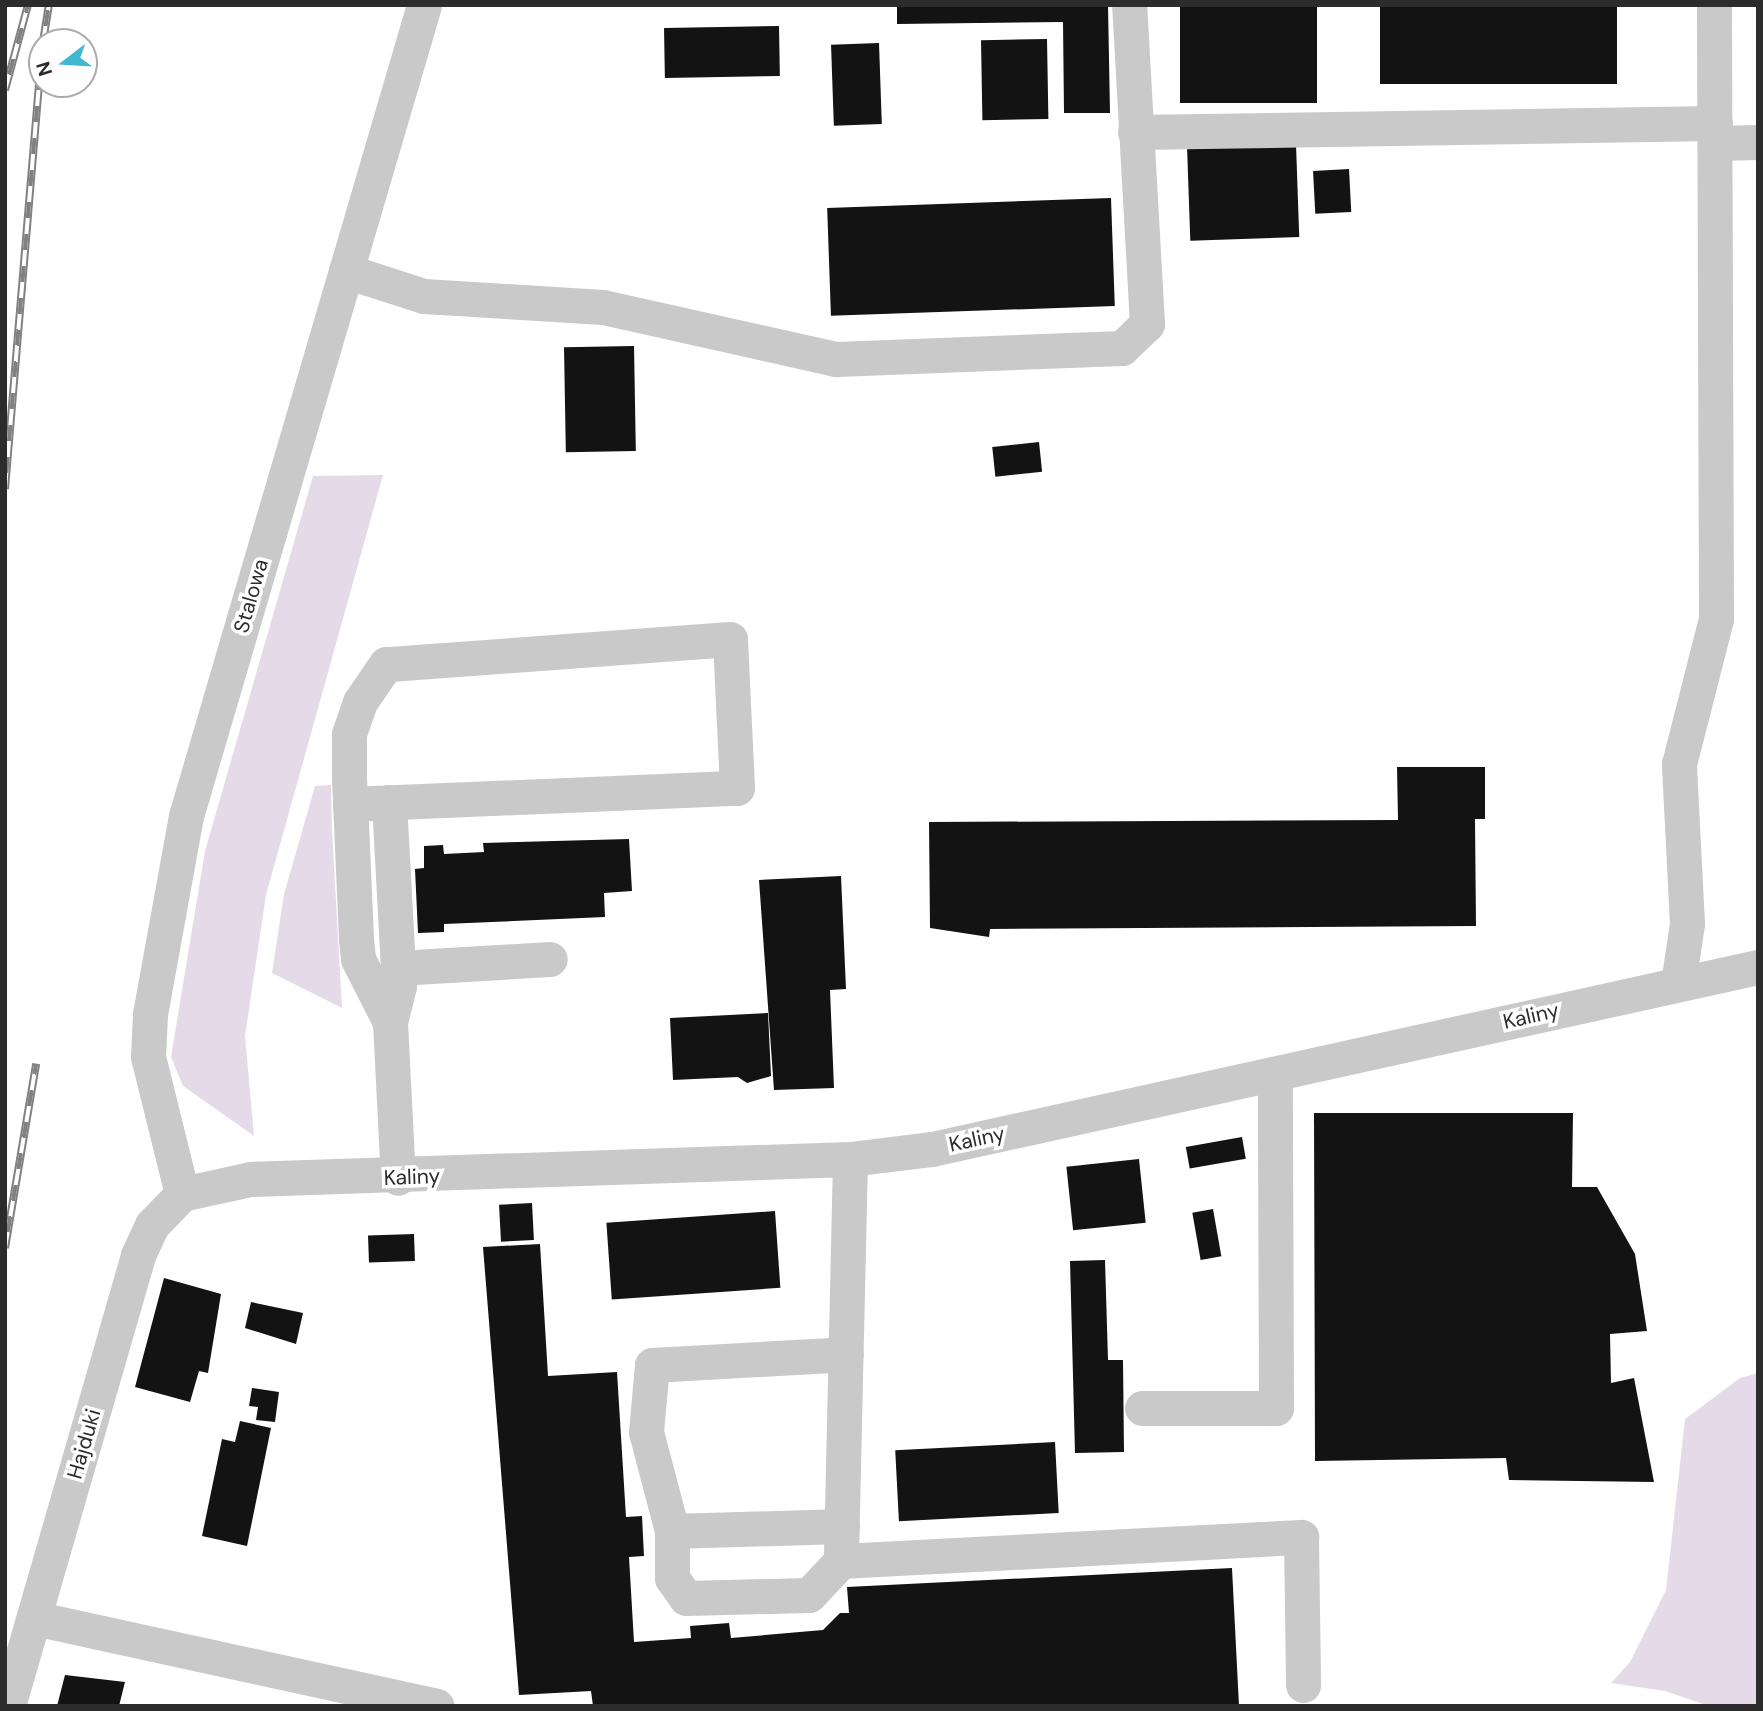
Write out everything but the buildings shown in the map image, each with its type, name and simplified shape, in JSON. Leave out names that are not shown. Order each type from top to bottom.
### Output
[{"type":"street","name":"Stalowa","points":[[183,1194],[148,1056],[158,965],[186,816],[424,5]]},
{"type":"street","points":[[346,271],[424,296],[603,307],[836,359],[1122,348],[1147,324],[1129,5]]},
{"type":"street","points":[[1678,982],[1687,924],[1679,764],[1716,620],[1714,5]]},
{"type":"street","points":[[1135,132],[1715,133],[1758,142]]},
{"type":"street","points":[[350,804],[737,788],[730,639],[386,664],[360,702],[349,734],[350,804],[358,959],[390,1022]]},
{"type":"street","points":[[389,803],[398,968],[390,1022],[398,1178]]},
{"type":"street","points":[[398,968],[550,959]]},
{"type":"street","name":"Kaliny","points":[[183,1194],[250,1179],[398,1178],[850,1159],[932,1149],[1678,982],[1758,967]]},
{"type":"street","points":[[1142,1408],[1276,1408],[1275,1073]]},
{"type":"street","points":[[846,1354],[652,1365],[646,1432],[672,1531],[671,1578],[686,1598],[808,1595],[841,1561],[846,1354],[850,1159]]},
{"type":"street","name":"Hajduki","points":[[8,1706],[138,1255],[152,1225],[183,1194]]},
{"type":"street","points":[[672,1531],[842,1527]]},
{"type":"street","points":[[841,1561],[1301,1538],[1303,1685]]},
{"type":"street","points":[[34,1618],[436,1706]]},
{"type":"shaded area","points":[[383,475],[266,895],[245,1036],[254,1136],[183,1086],[171,1057],[205,851],[313,476]]},
{"type":"shaded area","points":[[331,785],[342,1008],[272,973],[284,894],[315,786]]},
{"type":"shaded area","points":[[1758,1373],[1758,1706],[1709,1706],[1665,1691],[1611,1683],[1630,1662],[1666,1590],[1685,1419],[1740,1378]]},
{"type":"railway","points":[[5,90],[28,5]]},
{"type":"railway","points":[[45,28],[49,5]]},
{"type":"railway","points":[[5,489],[38,98]]},
{"type":"railway","points":[[5,1248],[36,1064]]}]
